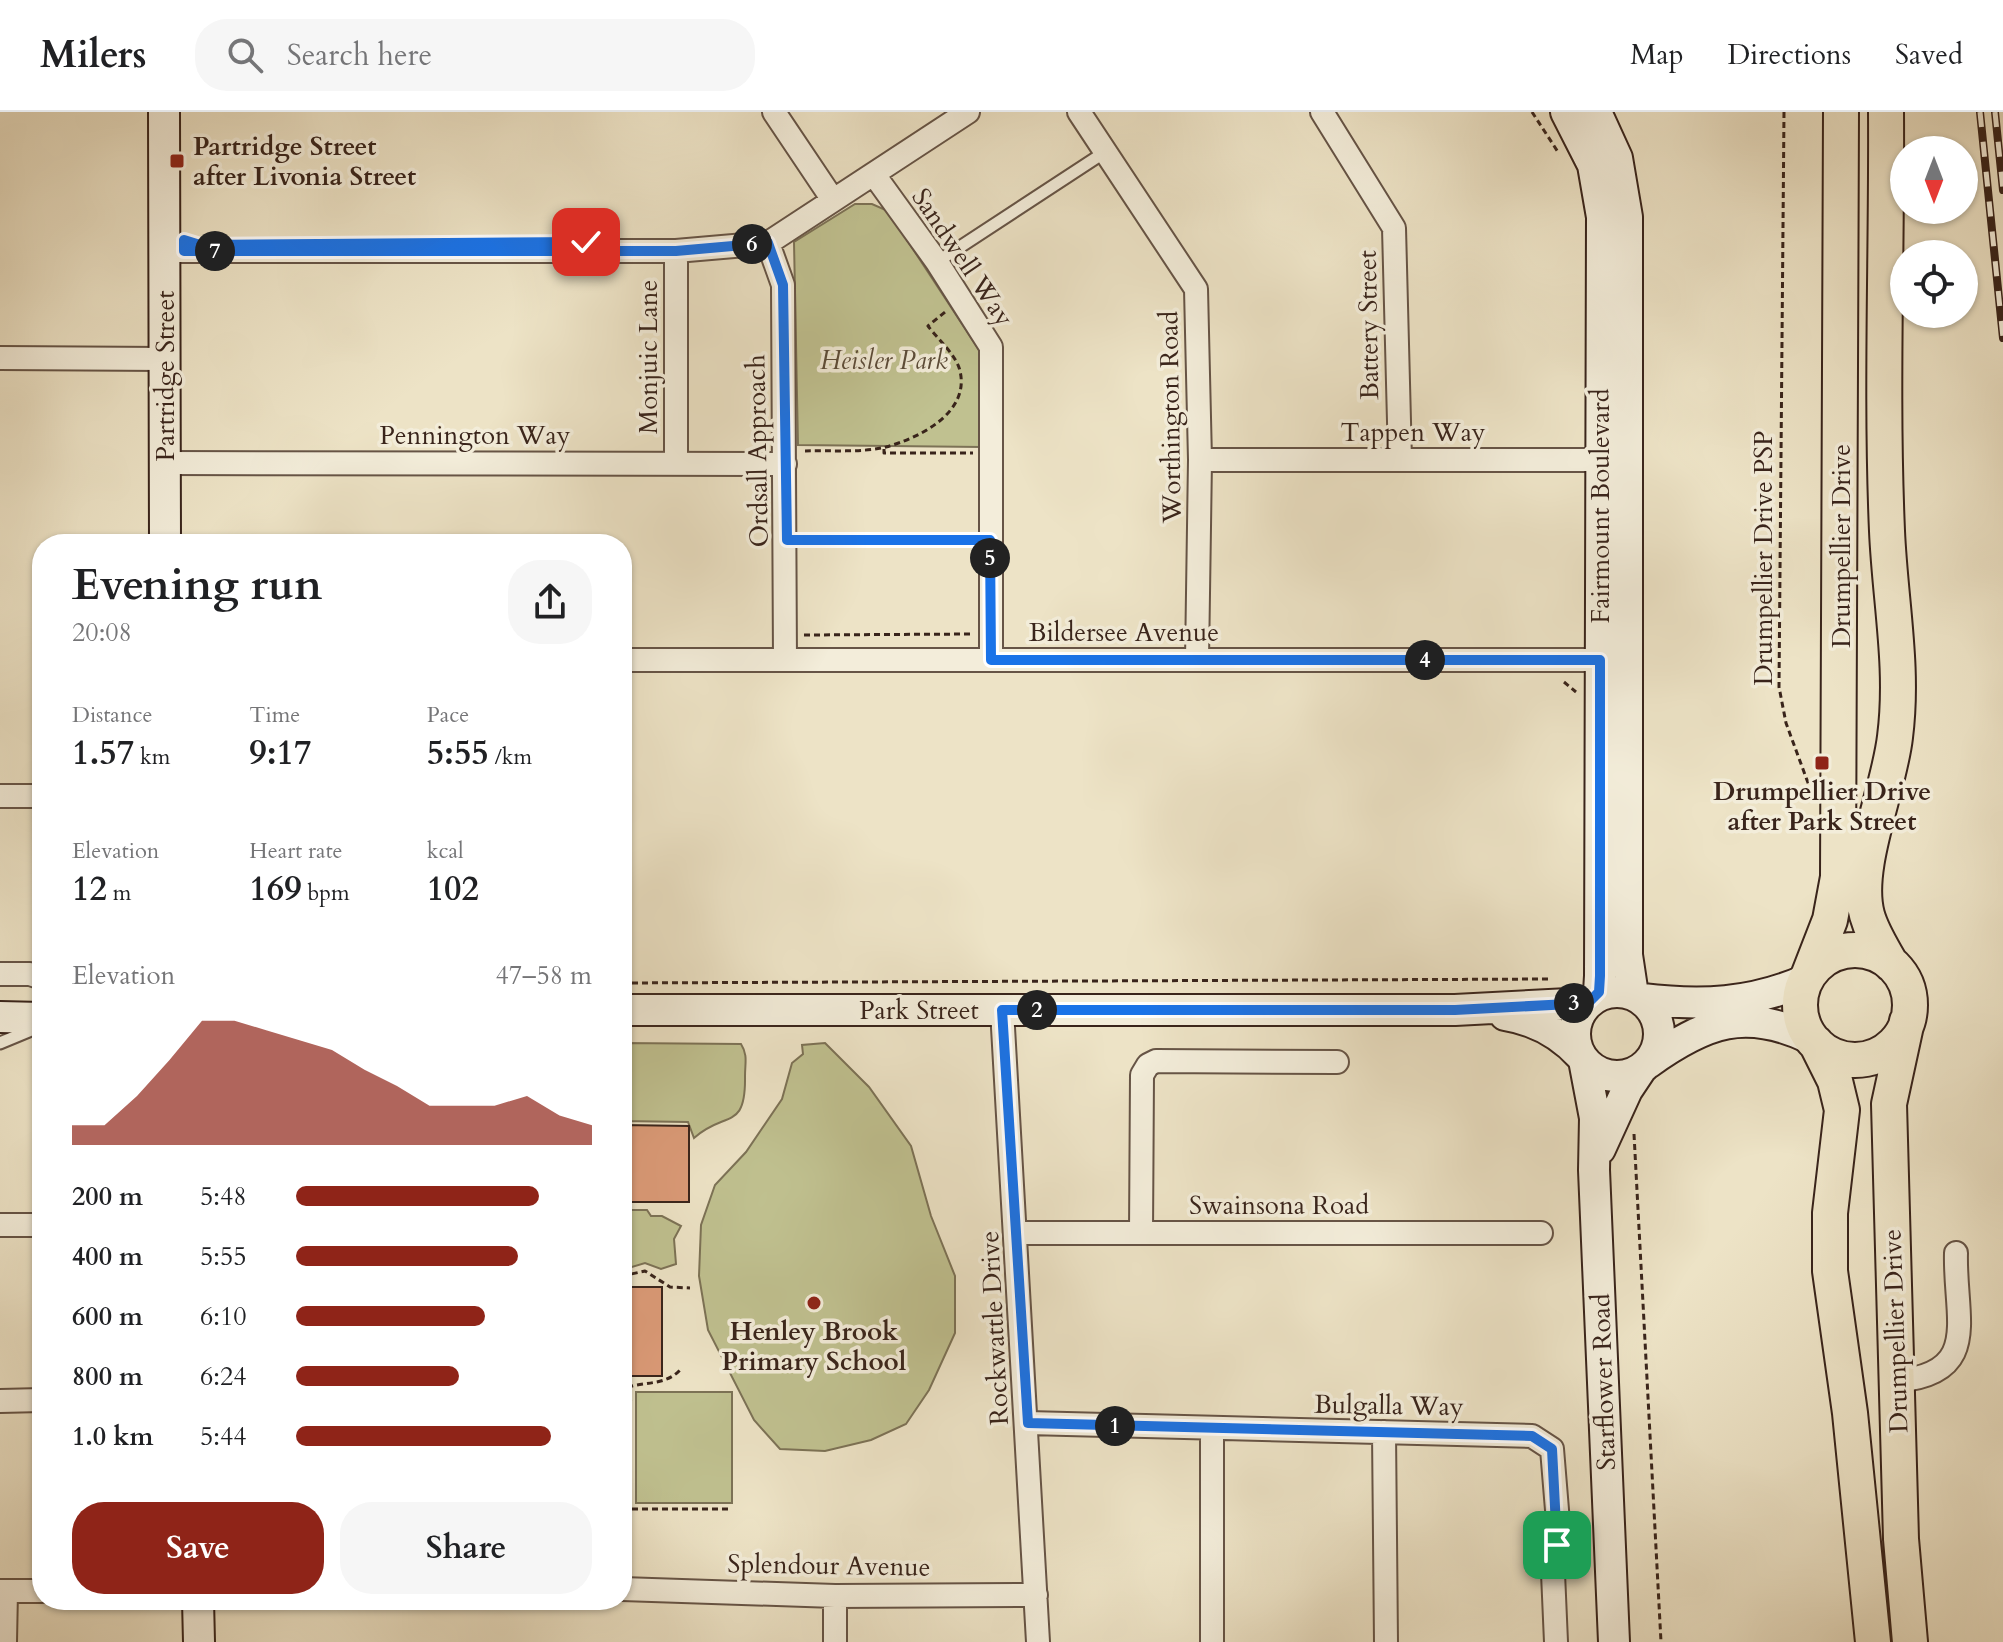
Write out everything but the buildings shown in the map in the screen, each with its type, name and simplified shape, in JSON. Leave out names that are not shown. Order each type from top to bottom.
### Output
[{"type":"main road","name":"Partridge Street","points":[[164,112],[165,534]]},
{"type":"main road","name":"Fairmount Boulevard","points":[[1566,112],[1588,151],[1601,210],[1613,460],[1613,660],[1600,976],[1599,992],[1590,1002]]},
{"type":"main road","name":"Fairmount Boulevard","points":[[1596,112],[1617,158],[1627,208],[1613,460]]},
{"type":"main road","name":"Drumpellier Drive","points":[[1807,977],[1830,920],[1838,877],[1841,112]]},
{"type":"main road","name":"Drumpellier Drive","points":[[1886,112],[1887,531],[1898,631],[1899,688],[1891,764],[1865,864],[1863,890],[1872,929],[1891,964]]},
{"type":"main road","name":"Fairmount Boulevard","points":[[1613,660],[1627,969],[1638,997]]},
{"type":"main road","points":[[1851,950],[1875,954],[1891,964],[1908,990],[1907,1021],[1894,1042],[1868,1058],[1843,1058],[1814,1041],[1768,1022],[1727,1023],[1687,1036],[1644,1066],[1613,1076],[1599,1072],[1583,1058],[1575,1028],[1590,1002],[1614,992],[1671,1003],[1736,1002],[1774,994],[1807,977],[1827,957],[1851,950]]},
{"type":"main road","points":[[1807,977],[1800,1010],[1814,1041]]},
{"type":"main road","points":[[1638,997],[1652,1010],[1659,1027],[1658,1046],[1644,1066]]},
{"type":"main road","points":[[0,1002],[32,1002]]},
{"type":"main road","name":"Park Street","points":[[632,1010],[1455,1010],[1590,1002]]},
{"type":"main road","name":"Park Street","points":[[1455,1010],[1535,1022],[1562,1037],[1583,1058]]},
{"type":"main road","points":[[0,1017],[32,1018]]},
{"type":"main road","name":"Drumpellier Drive","points":[[1907,1021],[1891,1081],[1889,1104],[1901,1539],[1910,1642]]},
{"type":"main road","name":"Drumpellier Drive","points":[[1814,1041],[1835,1081],[1842,1110],[1830,1213],[1830,1271],[1850,1413],[1873,1642]]},
{"type":"main road","name":"Starflower Road","points":[[1583,1058],[1595,1118],[1594,1170],[1614,1642]]},
{"type":"main road","name":"Starflower Road","points":[[1594,1170],[1611,1122],[1644,1066]]},
{"type":"main road","points":[[198,1610],[199,1642]]},
{"type":"street","points":[[774,112],[833,200]]},
{"type":"street","points":[[164,251],[676,251],[768,243],[875,176],[968,112]]},
{"type":"street","name":"Worthington Road","points":[[1079,112],[1196,289],[1200,460],[1197,660]]},
{"type":"street","name":"Battery Street","points":[[1322,112],[1394,228],[1400,460]]},
{"type":"street","name":"Sandwell Way","points":[[875,176],[937,262],[991,347],[991,660]]},
{"type":"street","name":"Ordsall Approach","points":[[768,243],[783,285],[792,457],[785,660]]},
{"type":"street","name":"Monjuic Lane","points":[[676,251],[676,464]]},
{"type":"street","points":[[0,358],[165,359]]},
{"type":"street","name":"Pennington Way","points":[[166,463],[676,464],[792,457]]},
{"type":"street","name":"Tappen Way","points":[[1200,460],[1613,460]]},
{"type":"street","name":"Bildersee Avenue","points":[[632,660],[1613,660]]},
{"type":"street","points":[[0,796],[32,796]]},
{"type":"street","points":[[0,974],[32,975]]},
{"type":"street","name":"Rockwattle Drive","points":[[1002,1010],[1028,1423],[1038,1642]]},
{"type":"street","points":[[1141,1233],[1142,1075],[1148,1065],[1156,1061],[1337,1062]]},
{"type":"street","points":[[0,1225],[32,1225]]},
{"type":"street","name":"Swainsona Road","points":[[1016,1233],[1541,1233]]},
{"type":"street","points":[[1896,1381],[1935,1374],[1951,1361],[1958,1340],[1956,1253]]},
{"type":"street","points":[[0,1401],[32,1400]]},
{"type":"street","name":"Bulgalla Way","points":[[1028,1423],[1532,1436],[1552,1449],[1558,1522],[1553,1573],[1556,1642]]},
{"type":"street","points":[[1212,1429],[1212,1642]]},
{"type":"street","points":[[1384,1432],[1386,1642]]},
{"type":"street","name":"Splendour Avenue","points":[[632,1589],[835,1596],[1036,1595]]},
{"type":"street","points":[[5,1642],[3,1591],[32,1591]]},
{"type":"street","points":[[835,1596],[835,1642]]},
{"type":"lane","points":[[937,262],[1105,152]]},
{"type":"lane","points":[[787,540],[990,540]]},
{"type":"lane","points":[[0,1043],[32,1029]]},
{"type":"path","name":"Drumpellier Drive PSP","points":[[1784,112],[1779,687],[1786,723],[1812,792]]},
{"type":"path","points":[[792,457],[884,447],[933,427],[954,408],[960,391],[960,369],[928,326],[960,300]]},
{"type":"path","points":[[884,447],[884,453],[983,452]]},
{"type":"path","points":[[1562,680],[1581,697]]},
{"type":"path","points":[[632,983],[1565,979]]},
{"type":"path","points":[[1634,1123],[1661,1642]]},
{"type":"path","points":[[632,1274],[645,1271],[670,1287],[690,1288]]},
{"type":"path","points":[[632,1387],[664,1382],[680,1370]]},
{"type":"path","points":[[632,1509],[728,1509]]},
{"type":"green space","name":"Heisler Park","points":[[855,204],[872,204],[888,211],[983,356],[981,447],[798,445],[794,242]]},
{"type":"green space","points":[[632,1043],[741,1044],[746,1059],[744,1094],[737,1113],[694,1138],[688,1122],[632,1121]]},
{"type":"green space","points":[[825,1043],[869,1087],[911,1146],[931,1216],[955,1276],[955,1333],[929,1390],[906,1424],[871,1440],[825,1451],[780,1449],[754,1420],[708,1330],[699,1276],[701,1225],[715,1185],[746,1152],[782,1099],[792,1063],[803,1054],[802,1045]]},
{"type":"green space","points":[[632,1210],[647,1210],[651,1216],[662,1216],[681,1226],[674,1239],[676,1264],[661,1269],[645,1263],[632,1267]]},
{"type":"green space","points":[[636,1392],[732,1392],[732,1503],[636,1503]]},
{"type":"railway","points":[[1980,112],[2003,338]]},
{"type":"railway","points":[[1995,112],[2003,190]]},
{"type":"place","name":"Partridge Street after Livonia Street","points":[[177,161]]},
{"type":"place","name":"Drumpellier Drive after Park Street","points":[[1822,763]]},
{"type":"place","name":"Henley Brook Primary School","points":[[814,1303]]},
{"type":"route","points":[[586,242],[200,245],[184,240],[184,251],[676,251],[768,243],[783,285],[787,540],[990,540],[991,660],[1600,660],[1600,987],[1588,1003],[1455,1010],[1002,1010],[1028,1423],[1532,1436],[1552,1449],[1557,1545]]}]
